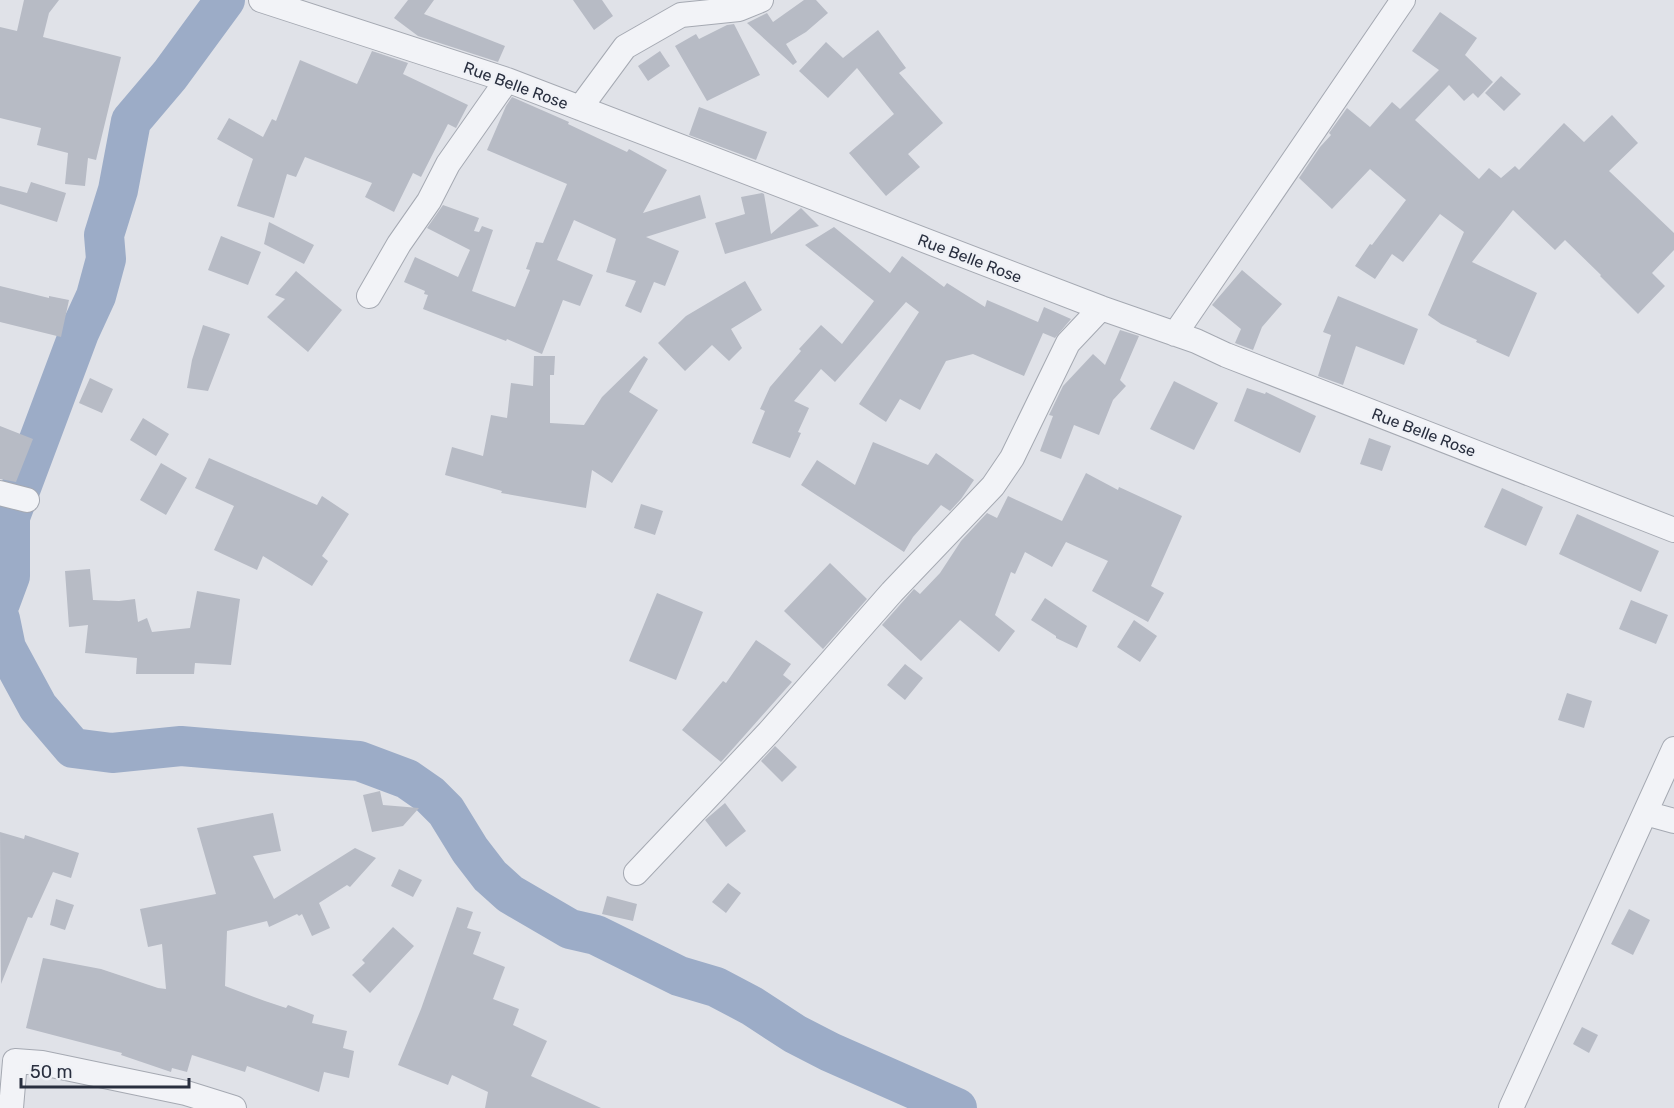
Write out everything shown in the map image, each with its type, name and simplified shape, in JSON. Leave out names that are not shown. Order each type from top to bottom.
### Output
[{"type":"street","name":"Rue Belle Rose","points":[[261,0],[507,80],[1101,308],[1176,334],[1674,530]]},
{"type":"street","points":[[579,108],[625,48],[634,42],[681,15],[739,9],[761,0]]},
{"type":"street","points":[[1176,334],[1403,0]]},
{"type":"street","points":[[369,296],[399,244],[429,201],[448,164],[507,80]]},
{"type":"street","points":[[636,873],[769,732],[892,592],[993,486],[1012,458],[1068,343],[1101,308]]},
{"type":"street","points":[[1511,1108],[1674,749]]},
{"type":"street","points":[[1645,813],[1674,821]]},
{"type":"street","points":[[11,1108],[8,1060],[42,1063],[185,1100],[234,1108]]},
{"type":"building","points":[[24,0],[59,0],[49,13],[43,37],[121,57],[96,160],[88,158],[85,186],[65,184],[68,153],[37,145],[41,128],[0,118],[0,27],[17,31]]},
{"type":"building","points":[[408,0],[434,0],[424,14],[505,46],[498,62],[418,36],[394,18]]},
{"type":"building","points":[[573,0],[602,0],[613,16],[594,30]]},
{"type":"building","points":[[804,0],[816,0],[828,13],[806,32],[786,44],[797,62],[793,65],[747,23],[767,13],[773,22]]},
{"type":"building","points":[[1440,12],[1477,38],[1465,55],[1493,82],[1478,98],[1473,93],[1464,101],[1449,85],[1415,120],[1479,179],[1489,168],[1501,178],[1515,166],[1519,170],[1564,123],[1584,142],[1612,115],[1638,143],[1609,171],[1674,233],[1674,250],[1652,273],[1665,286],[1638,314],[1565,240],[1555,250],[1513,210],[1472,262],[1537,293],[1509,357],[1441,324],[1428,315],[1464,232],[1440,214],[1403,262],[1392,254],[1375,279],[1355,266],[1406,200],[1370,169],[1332,209],[1299,178],[1331,135],[1329,133],[1347,108],[1370,127],[1392,102],[1400,109],[1439,70],[1412,51]]},
{"type":"building","points":[[734,24],[760,75],[707,101],[675,46],[696,34],[699,39],[727,25]]},
{"type":"building","points":[[878,30],[906,68],[899,73],[943,123],[908,154],[920,167],[886,196],[849,153],[894,114],[857,68],[828,98],[799,71],[826,42],[843,58]]},
{"type":"building","points":[[372,51],[408,63],[403,74],[468,105],[456,128],[448,124],[421,177],[413,173],[394,212],[365,197],[372,183],[305,157],[296,177],[287,174],[274,218],[237,206],[253,159],[217,139],[229,118],[263,137],[272,119],[276,121],[300,60],[357,84]]},
{"type":"building","points":[[660,51],[670,66],[648,81],[638,66]]},
{"type":"building","points":[[1501,76],[1521,94],[1504,111],[1485,93]]},
{"type":"building","points":[[512,97],[569,122],[568,124],[627,152],[629,149],[667,170],[643,213],[700,195],[706,218],[646,237],[679,251],[665,286],[654,282],[641,313],[625,306],[636,281],[606,272],[616,239],[574,220],[557,260],[593,275],[580,306],[563,300],[542,354],[423,309],[428,295],[424,294],[425,291],[404,282],[415,257],[458,277],[470,250],[427,228],[443,205],[479,218],[474,231],[479,232],[482,226],[493,230],[472,291],[515,307],[530,270],[526,269],[536,242],[543,243],[567,184],[487,150]]},
{"type":"building","points":[[699,107],[767,132],[756,160],[689,135]]},
{"type":"building","points":[[31,182],[66,193],[57,222],[0,204],[0,186],[27,193]]},
{"type":"building","points":[[762,193],[771,234],[801,208],[819,226],[725,254],[715,223],[745,214],[741,197]]},
{"type":"building","points":[[269,222],[314,245],[304,264],[264,244]]},
{"type":"building","points":[[834,227],[890,273],[902,256],[944,287],[947,283],[985,307],[987,300],[1038,322],[1044,307],[1071,319],[1055,338],[1043,333],[1024,376],[973,354],[946,361],[920,410],[900,399],[886,422],[859,404],[919,312],[906,302],[835,382],[821,369],[794,401],[809,408],[790,458],[752,443],[765,411],[760,409],[770,387],[821,325],[842,344],[874,301],[805,245]]},
{"type":"building","points":[[221,236],[261,252],[248,285],[208,270]]},
{"type":"building","points":[[1242,270],[1282,304],[1262,327],[1253,350],[1235,343],[1241,329],[1212,305]]},
{"type":"building","points":[[296,271],[342,310],[308,352],[267,317],[285,299],[275,295]]},
{"type":"building","points":[[745,281],[762,310],[731,329],[742,348],[729,361],[712,345],[685,371],[658,343],[686,316]]},
{"type":"building","points":[[0,286],[49,298],[49,296],[69,300],[61,337],[0,322]]},
{"type":"building","points":[[1338,296],[1418,329],[1404,365],[1356,346],[1343,385],[1318,376],[1331,335],[1323,332]]},
{"type":"building","points":[[203,325],[230,334],[208,391],[187,388],[192,360]]},
{"type":"building","points":[[1120,330],[1139,336],[1120,380],[1126,386],[1113,400],[1099,435],[1074,425],[1061,459],[1040,451],[1053,416],[1049,415],[1063,386],[1093,354],[1105,365]]},
{"type":"building","points":[[534,356],[555,356],[554,375],[550,375],[550,423],[584,425],[602,397],[644,356],[648,359],[629,392],[658,410],[612,483],[592,470],[586,508],[501,493],[502,491],[445,475],[452,447],[483,456],[491,415],[507,418],[511,383],[533,386]]},
{"type":"building","points":[[90,378],[113,389],[102,413],[79,403]]},
{"type":"building","points":[[1174,381],[1218,403],[1194,450],[1150,429]]},
{"type":"building","points":[[1247,388],[1265,394],[1266,392],[1316,416],[1300,453],[1234,421]]},
{"type":"building","points":[[143,418],[169,434],[156,456],[130,440]]},
{"type":"building","points":[[0,426],[33,439],[16,482],[0,479]]},
{"type":"building","points":[[1369,438],[1391,446],[1382,471],[1360,464]]},
{"type":"building","points":[[873,442],[928,465],[936,453],[974,480],[950,511],[941,505],[913,537],[904,552],[801,485],[817,460],[855,485]]},
{"type":"building","points":[[209,458],[317,505],[322,496],[349,514],[322,556],[328,561],[312,586],[263,556],[257,570],[214,550],[234,506],[195,488]]},
{"type":"building","points":[[161,463],[187,478],[166,515],[140,500]]},
{"type":"building","points":[[1086,473],[1118,490],[1119,487],[1182,516],[1151,586],[1164,593],[1148,622],[1092,591],[1108,561],[1066,542],[1052,567],[1025,552],[1015,574],[1011,572],[995,615],[1015,631],[999,652],[960,620],[921,661],[882,625],[914,589],[920,594],[940,573],[961,541],[987,513],[997,518],[1008,496],[1062,521]]},
{"type":"building","points":[[1502,488],[1543,507],[1526,546],[1484,527]]},
{"type":"building","points":[[641,504],[663,511],[655,535],[634,528]]},
{"type":"building","points":[[1577,514],[1659,551],[1641,592],[1559,554]]},
{"type":"building","points":[[830,563],[867,599],[823,649],[784,611]]},
{"type":"building","points":[[90,569],[93,600],[135,599],[138,622],[147,618],[152,632],[190,628],[197,591],[240,599],[231,665],[195,663],[194,674],[136,674],[137,658],[85,653],[88,625],[69,627],[65,571]]},
{"type":"building","points":[[657,593],[703,612],[676,680],[629,661]]},
{"type":"building","points":[[1045,598],[1087,626],[1077,648],[1056,638],[1031,620]]},
{"type":"building","points":[[1631,600],[1668,615],[1656,644],[1619,629]]},
{"type":"building","points":[[1134,620],[1157,636],[1140,662],[1117,647]]},
{"type":"building","points":[[756,640],[791,664],[783,675],[792,682],[721,762],[682,730],[723,681],[726,683]]},
{"type":"building","points":[[905,664],[923,678],[905,700],[887,685]]},
{"type":"building","points":[[1567,693],[1592,701],[1584,728],[1558,720]]},
{"type":"building","points":[[775,746],[797,767],[782,782],[761,761]]},
{"type":"building","points":[[380,791],[383,805],[419,808],[403,826],[372,832],[363,795]]},
{"type":"building","points":[[725,803],[746,831],[726,847],[705,820]]},
{"type":"building","points":[[273,813],[281,851],[253,856],[274,899],[355,848],[376,858],[350,887],[347,885],[319,903],[330,928],[312,936],[302,914],[299,916],[297,914],[269,927],[267,921],[227,931],[225,986],[286,1008],[288,1005],[314,1015],[312,1023],[347,1031],[343,1048],[354,1051],[349,1078],[324,1072],[319,1092],[247,1066],[245,1072],[192,1055],[187,1072],[172,1068],[171,1072],[121,1055],[122,1053],[26,1028],[43,958],[101,969],[166,989],[162,944],[148,947],[140,909],[216,894],[197,828]]},
{"type":"building","points":[[0,832],[24,839],[25,835],[79,853],[71,878],[53,872],[32,918],[28,917],[1,984]]},
{"type":"building","points":[[399,869],[422,880],[413,897],[391,886]]},
{"type":"building","points":[[728,883],[741,893],[726,913],[712,902]]},
{"type":"building","points":[[607,896],[637,904],[633,921],[602,914]]},
{"type":"building","points":[[56,899],[74,905],[65,930],[50,925]]},
{"type":"building","points":[[457,907],[473,912],[467,928],[481,932],[473,954],[505,967],[493,999],[519,1009],[513,1025],[547,1041],[531,1076],[601,1108],[485,1108],[488,1092],[452,1075],[448,1085],[398,1065],[421,1009]]},
{"type":"building","points":[[1629,909],[1650,920],[1633,955],[1611,944]]},
{"type":"building","points":[[393,927],[414,946],[370,993],[352,975],[365,963],[362,960]]},
{"type":"building","points":[[1582,1027],[1598,1035],[1589,1053],[1573,1044]]},
{"type":"waterway","points":[[0,603],[10,576],[10,517],[79,333],[96,296],[106,259],[104,235],[118,190],[131,121],[170,75],[225,0]]},
{"type":"waterway","points":[[0,619],[6,648],[38,707],[73,748],[112,753],[181,746],[359,761],[407,779],[430,795],[446,811],[470,850],[490,876],[510,894],[570,929],[596,935],[679,976],[716,987],[830,1052],[957,1108]]}]
